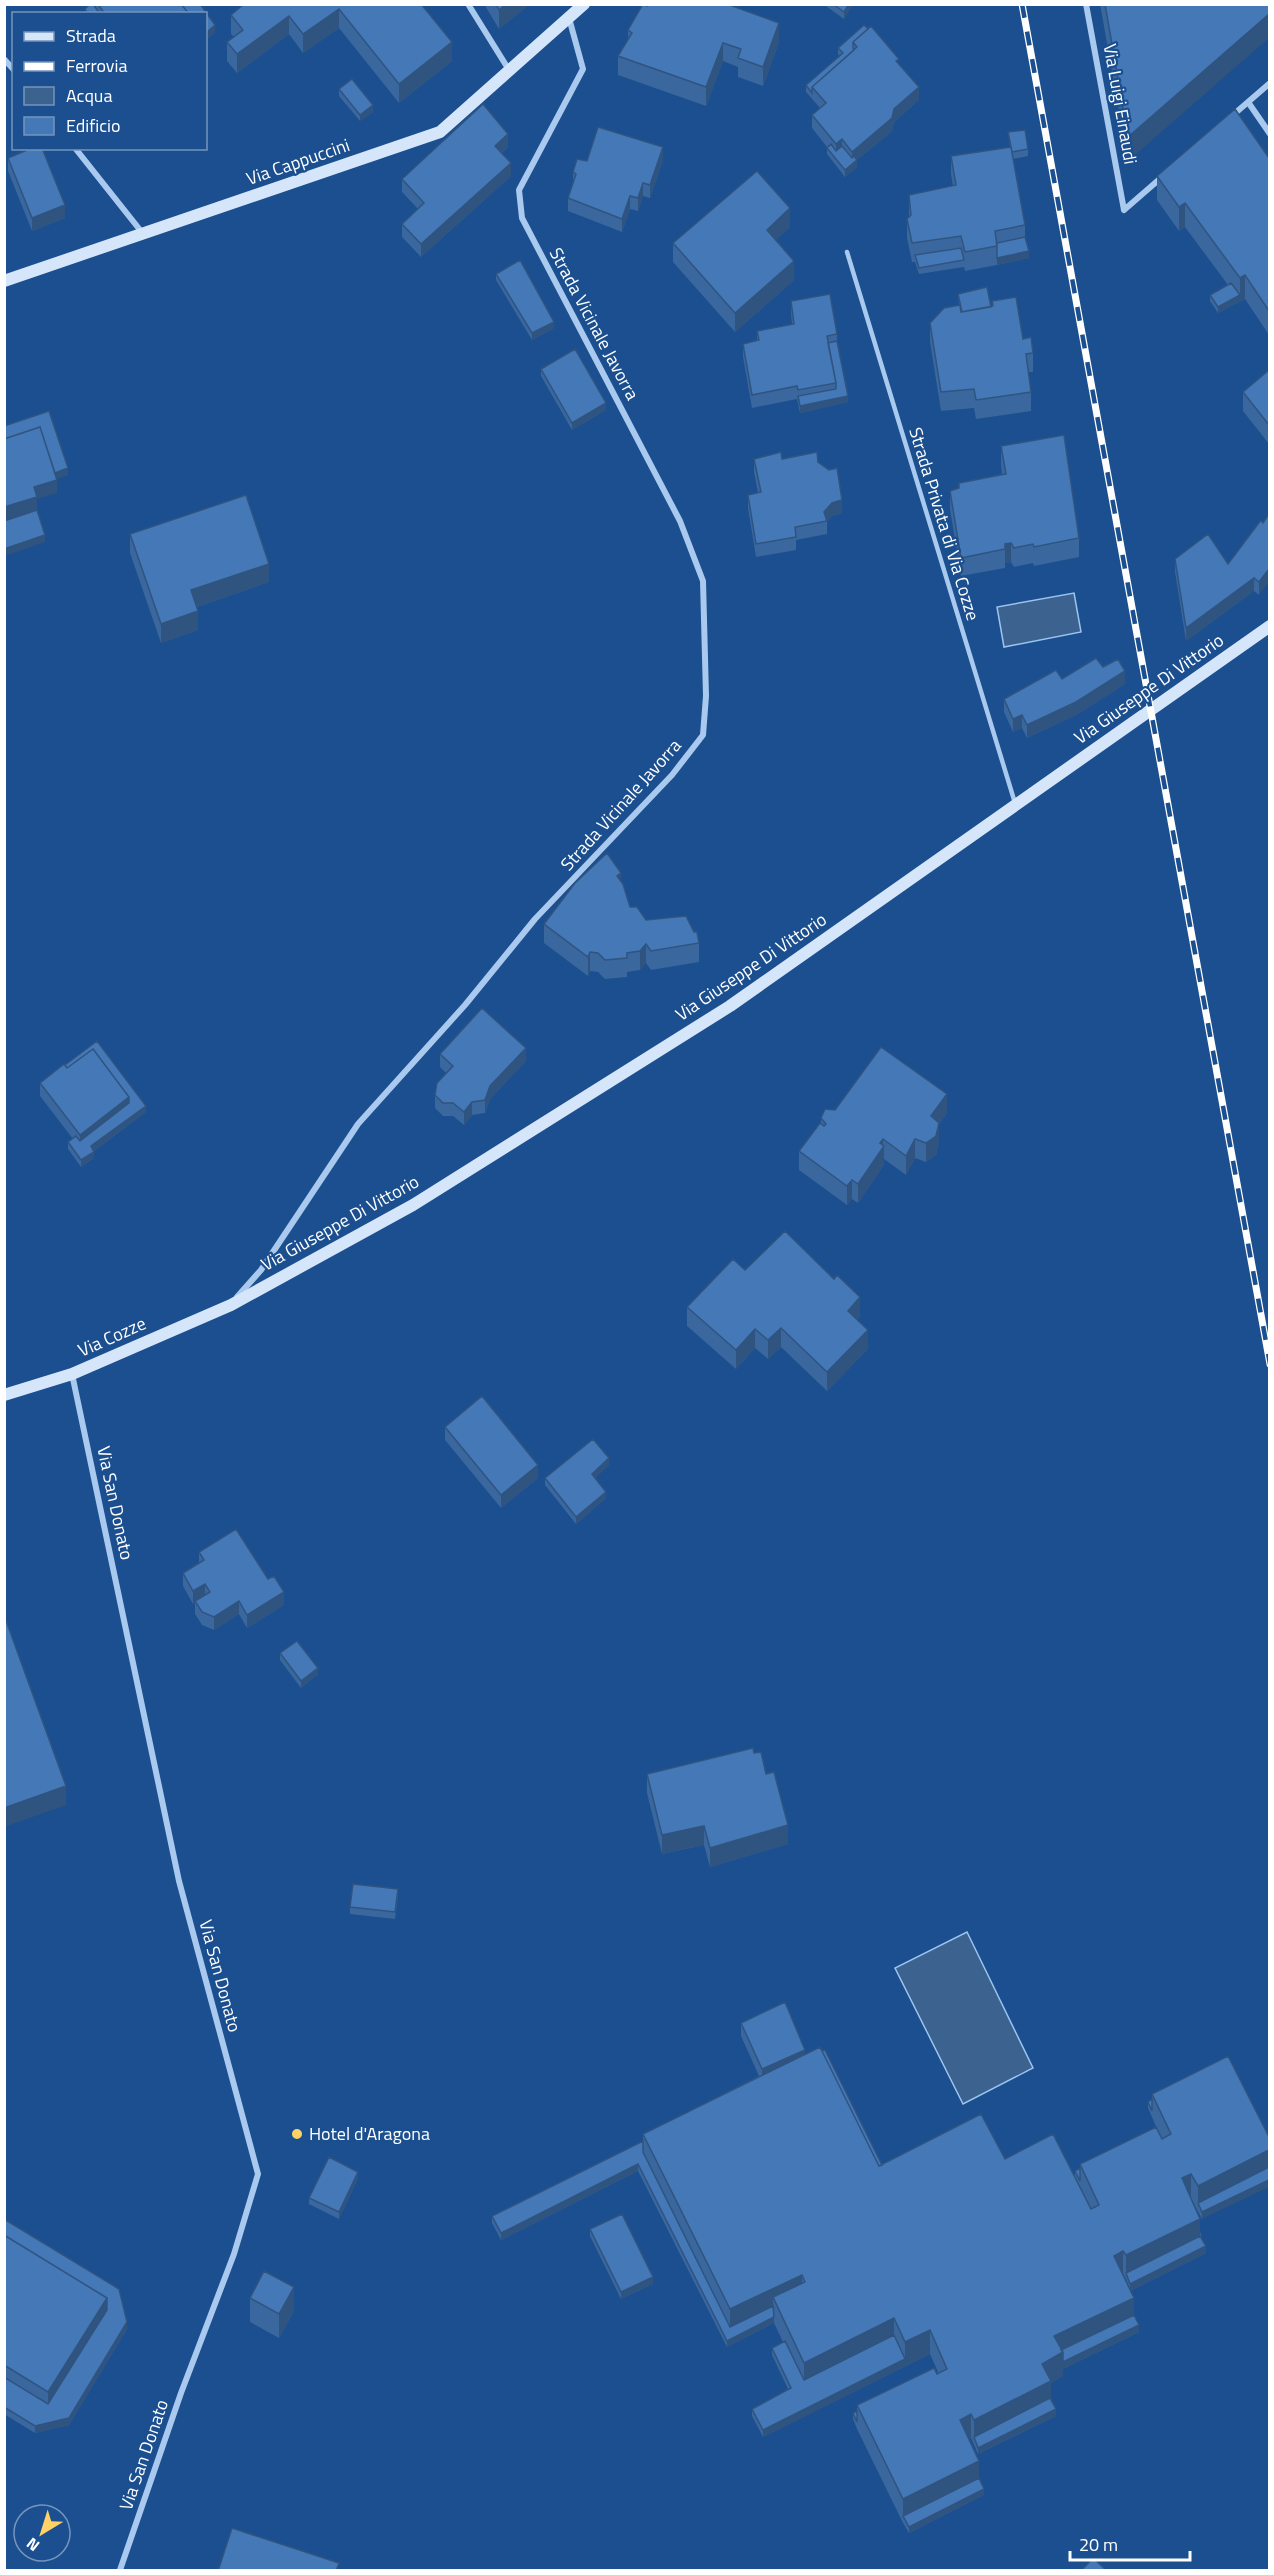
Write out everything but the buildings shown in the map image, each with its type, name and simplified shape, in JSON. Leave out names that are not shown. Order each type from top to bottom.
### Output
[{"type":"street","points":[[468,4],[509,70]]},
{"type":"street","name":"Via Cappuccini","points":[[4,281],[440,132],[584,4]]},
{"type":"street","name":"Via Luigi Einaudi","points":[[1086,4],[1124,210],[1168,171]]},
{"type":"street","name":"Strada Vicinale Javorra","points":[[231,1305],[261,1270],[358,1124],[465,1005],[535,919],[672,775],[703,735],[706,696],[703,581],[680,521],[522,218],[519,190],[583,69],[569,17]]},
{"type":"street","points":[[1230,118],[1269,83]]},
{"type":"street","points":[[1248,102],[1269,134]]},
{"type":"street","points":[[77,150],[144,235]]},
{"type":"street","name":"Via Giuseppe Di Vittorio","points":[[231,1305],[413,1205],[730,1006],[1269,626]]},
{"type":"street","name":"Via Cozze","points":[[4,1395],[72,1374],[231,1305]]},
{"type":"street","name":"Via San Donato","points":[[72,1374],[179,1881],[258,2174],[234,2254],[181,2393],[120,2571]]},
{"type":"lane","name":"Strada Privata di Via Cozze","points":[[847,252],[1016,805]]},
{"type":"water","points":[[1074,593],[1081,632],[1004,647],[997,607]]},
{"type":"water","points":[[967,1932],[1033,2068],[963,2104],[895,1968]]},
{"type":"railway","points":[[1022,4],[1270,1364]]},
{"type":"place","name":"Hotel d'Aragona","points":[[297,2134]]}]
